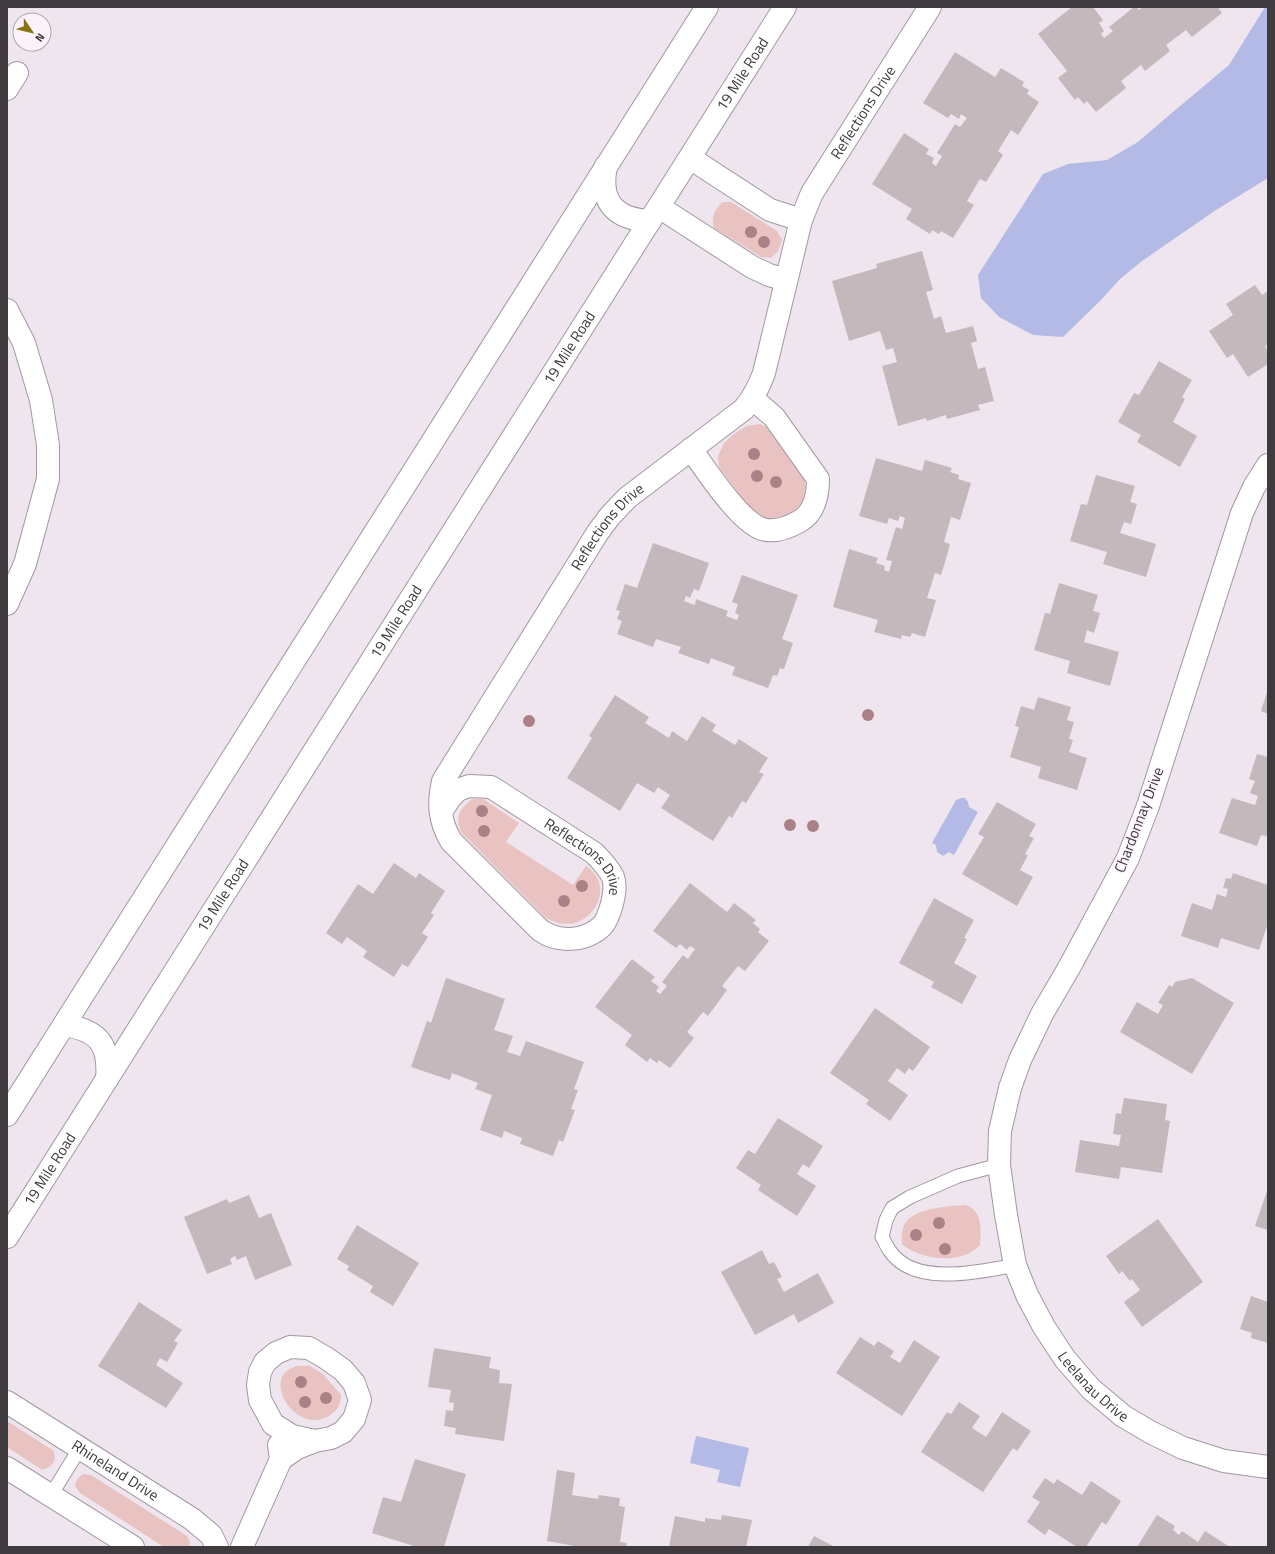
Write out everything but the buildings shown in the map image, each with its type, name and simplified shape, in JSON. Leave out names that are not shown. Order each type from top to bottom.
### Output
[{"type":"street","points":[[7,1115],[606,164],[707,7]]},
{"type":"street","name":"19 Mile Road","points":[[7,1237],[785,7]]},
{"type":"street","name":"Reflections Drive","points":[[454,763],[594,853],[606,864],[613,878],[615,893],[610,911],[603,925],[588,935],[574,939],[558,938],[547,935],[540,930],[451,841],[444,828],[439,797],[443,781],[454,763],[598,532],[610,516],[627,498],[744,409],[753,399],[760,386],[764,373],[801,220],[812,193],[930,7]]},
{"type":"street","points":[[690,158],[770,210],[801,220]]},
{"type":"street","points":[[606,164],[604,191],[609,202],[617,210],[628,217],[639,221],[654,214],[752,267],[769,275],[786,280]]},
{"type":"street","points":[[7,310],[24,343],[41,400],[48,445],[48,480],[25,564],[7,604]]},
{"type":"street","points":[[691,449],[747,521],[762,529],[777,530],[792,526],[803,520],[814,505],[818,491],[818,479],[774,418],[753,399]]},
{"type":"street","name":"Chardonnay Drive","points":[[1006,1215],[1000,1165],[1000,1131],[1010,1088],[1020,1060],[1042,1014],[1070,966],[1128,858],[1148,806],[1242,513],[1254,487],[1268,465]]},
{"type":"street","points":[[441,812],[450,798],[458,790],[469,786],[491,787]]},
{"type":"street","points":[[64,1025],[86,1030],[96,1036],[102,1044],[107,1060],[107,1079]]},
{"type":"street","name":"Leelanau Drive","points":[[1006,1215],[1015,1265],[1027,1295],[1044,1327],[1065,1359],[1091,1389],[1123,1416],[1152,1434],[1183,1448],[1224,1461],[1268,1467]]},
{"type":"street","points":[[242,1547],[281,1459],[279,1439],[260,1400],[258,1385],[260,1372],[265,1362],[276,1353],[290,1346],[310,1348],[343,1370],[354,1384],[360,1400],[354,1419],[343,1432],[331,1438],[315,1441],[297,1448],[281,1459]]},
{"type":"street","name":"Rhineland Drive","points":[[7,1402],[192,1519],[211,1535],[217,1547]]},
{"type":"street","points":[[272,1424],[292,1436],[315,1441]]},
{"type":"street","points":[[7,1468],[133,1547]]},
{"type":"lane","points":[[1000,1165],[958,1176],[910,1197],[892,1208],[886,1220],[882,1237],[890,1252],[904,1265],[921,1272],[942,1274],[978,1273],[1015,1265]]},
{"type":"lane","points":[[51,1495],[80,1448]]},
{"type":"shaded area","points":[[722,202],[731,202],[777,231],[782,240],[778,251],[771,258],[761,257],[714,228],[714,214]]},
{"type":"shaded area","points":[[760,424],[771,429],[804,475],[806,487],[803,501],[793,513],[779,518],[766,518],[753,513],[719,467],[718,456],[724,443],[734,434],[747,426]]},
{"type":"shaded area","points":[[472,799],[483,799],[519,823],[506,842],[573,885],[586,866],[596,876],[600,887],[599,899],[594,910],[585,918],[573,923],[560,923],[545,917],[461,832],[458,821],[459,813]]},
{"type":"shaded area","points":[[965,1205],[975,1211],[980,1221],[980,1245],[970,1253],[953,1258],[934,1258],[916,1253],[902,1244],[903,1227],[911,1217],[933,1209]]},
{"type":"shaded area","points":[[298,1366],[310,1366],[323,1374],[341,1395],[340,1404],[337,1409],[330,1415],[318,1420],[307,1419],[296,1413],[288,1405],[282,1394],[280,1384],[283,1375],[292,1368]]},
{"type":"shaded area","points":[[7,1421],[54,1451],[55,1458],[53,1464],[42,1470],[7,1447]]},
{"type":"shaded area","points":[[83,1474],[91,1475],[187,1536],[190,1542],[189,1547],[164,1547],[80,1493],[75,1486],[77,1479]]},
{"type":"water","points":[[1265,7],[1268,7],[1268,178],[1216,210],[1142,261],[1120,279],[1063,337],[1033,335],[999,317],[981,298],[978,275],[1043,174],[1068,164],[1107,160],[1138,142],[1229,65]]},
{"type":"water","points":[[965,798],[969,807],[978,812],[954,855],[949,852],[943,856],[937,852],[936,845],[932,843],[956,800]]},
{"type":"water","points":[[696,1436],[749,1448],[740,1487],[717,1482],[720,1470],[690,1463]]}]
